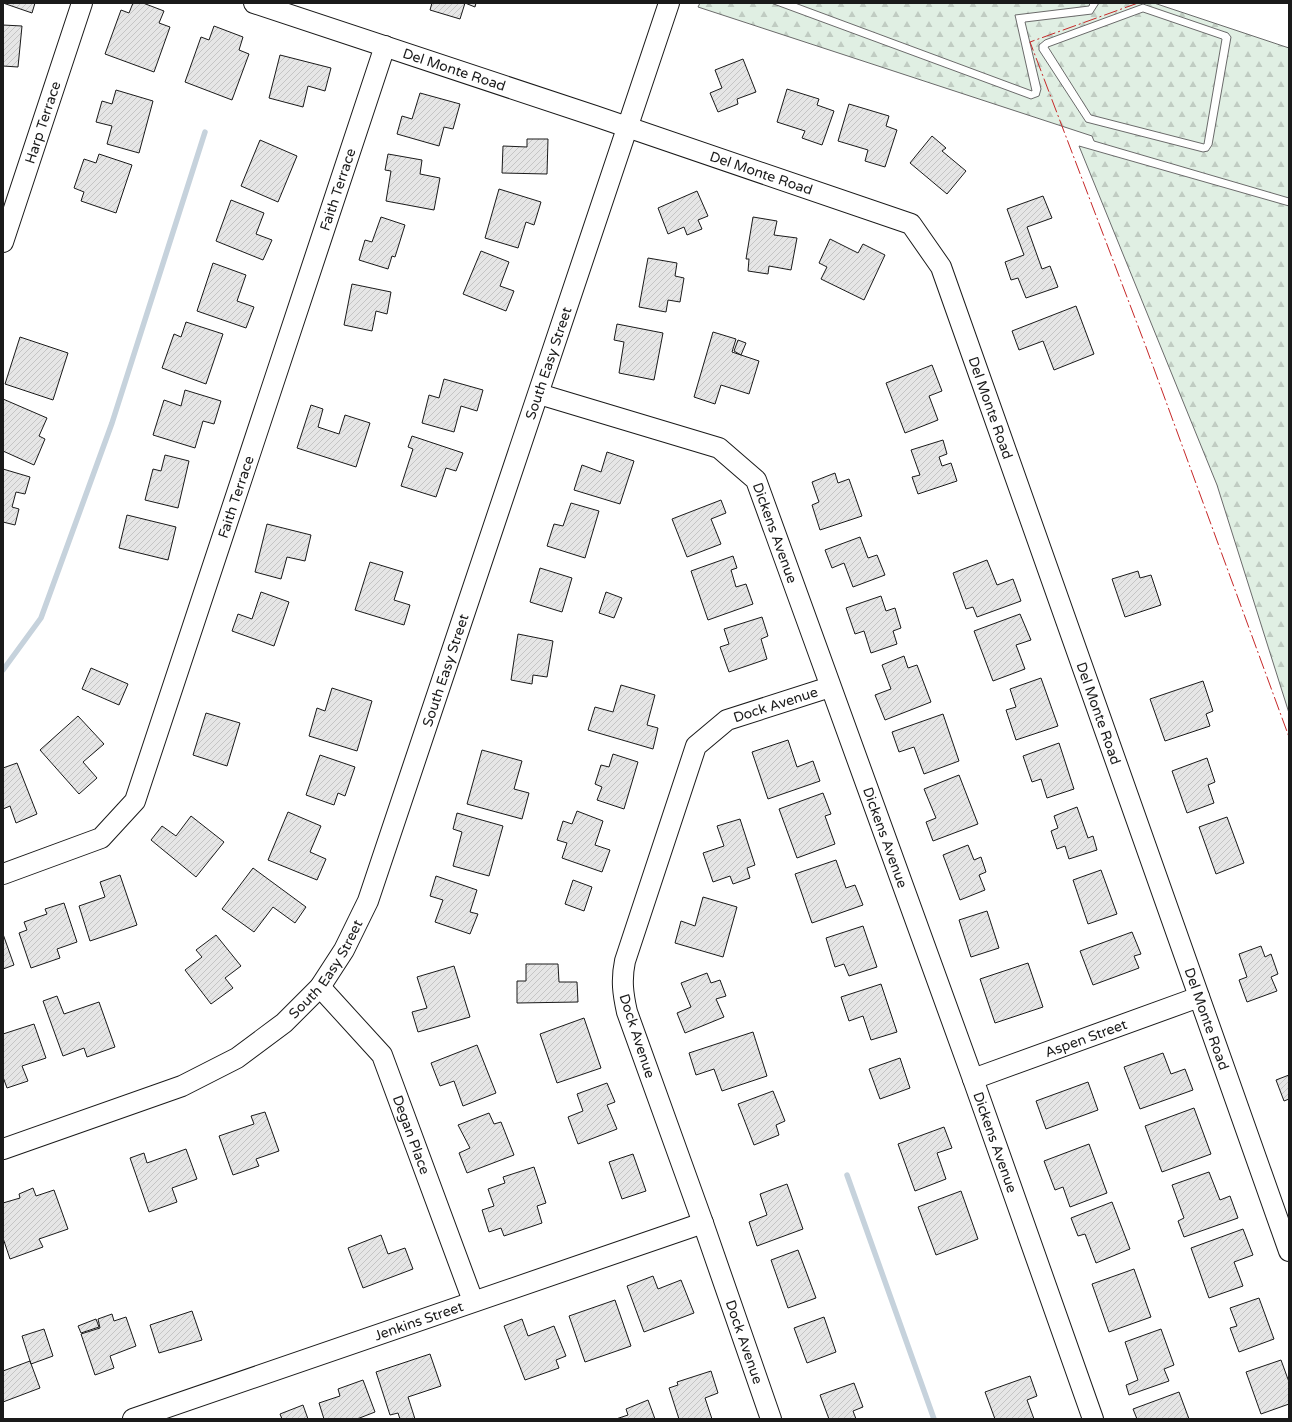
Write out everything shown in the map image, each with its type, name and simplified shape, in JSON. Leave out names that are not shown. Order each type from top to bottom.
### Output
[{"type":"street","name":"Harp Terrace","points":[[3,242],[82,3]]},
{"type":"street","name":"Del Monte Road","points":[[254,3],[627,127],[910,224],[941,267],[1289,1251]]},
{"type":"street","name":"South Easy Street","points":[[3,1149],[182,1086],[237,1058],[284,1023],[320,987],[344,950],[368,901],[540,394],[669,3]]},
{"type":"street","name":"Faith Terrace","points":[[3,874],[101,838],[135,802],[385,46]]},
{"type":"street","name":"Dickens Avenue","points":[[540,394],[719,448],[756,480],[973,1079],[1094,1419]]},
{"type":"street","name":"Dock Avenue","points":[[771,1419],[703,1223],[627,1012],[622,991],[622,977],[625,961],[696,746],[727,720],[830,687]]},
{"type":"street","name":"Degan Place","points":[[320,987],[382,1055],[473,1301]]},
{"type":"street","name":"Aspen Street","points":[[973,1079],[1199,997]]},
{"type":"street","name":"Jenkins Street","points":[[133,1419],[703,1223]]},
{"type":"green space","points":[[700,3],[771,3],[1031,99],[1039,96],[1041,89],[1025,22],[1092,14],[1099,3],[1154,3],[1289,48],[1289,198],[1094,141],[1092,136],[698,7]],"holes":[[[1143,4],[1228,33],[1231,37],[1212,145],[1208,151],[1203,152],[1086,122],[1039,50],[1039,45],[1045,40]]]},
{"type":"green space","points":[[795,3],[1090,3],[1089,6],[1015,15],[1032,91]]},
{"type":"green space","points":[[1143,12],[1222,39],[1204,144],[1091,115],[1048,47]]},
{"type":"green space","points":[[1079,146],[1289,206],[1289,713],[1217,485]]},
{"type":"building","points":[[3,3],[35,3],[32,13]]},
{"type":"building","points":[[133,3],[143,3],[164,11],[159,23],[170,27],[154,72],[105,54],[121,10],[129,13]]},
{"type":"building","points":[[432,3],[465,3],[460,19],[430,10]]},
{"type":"building","points":[[465,3],[476,3],[475,7]]},
{"type":"building","points":[[3,25],[22,26],[18,67],[3,66]]},
{"type":"building","points":[[214,26],[243,37],[239,50],[249,54],[232,100],[185,82],[201,37],[209,40]]},
{"type":"building","points":[[280,55],[331,68],[325,91],[308,86],[303,107],[269,98]]},
{"type":"building","points":[[743,59],[756,92],[737,99],[738,104],[718,112],[710,93],[722,88],[715,70]]},
{"type":"building","points":[[787,89],[819,99],[817,105],[834,111],[822,145],[802,138],[805,131],[777,122]]},
{"type":"building","points":[[116,90],[153,101],[139,153],[107,144],[112,126],[96,122],[102,101],[112,104]]},
{"type":"building","points":[[420,93],[460,104],[453,129],[444,127],[439,146],[397,134],[402,116],[412,119]]},
{"type":"building","points":[[849,104],[889,116],[886,126],[897,130],[885,167],[865,161],[868,150],[838,141]]},
{"type":"building","points":[[932,136],[946,148],[942,151],[966,171],[947,194],[910,163]]},
{"type":"building","points":[[527,139],[548,139],[547,174],[502,173],[503,146],[527,147]]},
{"type":"building","points":[[260,140],[297,156],[278,202],[241,186]]},
{"type":"building","points":[[99,154],[132,165],[116,213],[81,201],[84,192],[74,188],[84,159],[96,163]]},
{"type":"building","points":[[388,154],[422,160],[420,174],[440,178],[434,210],[386,201],[391,171],[385,170]]},
{"type":"building","points":[[499,189],[541,202],[534,225],[526,222],[518,248],[485,238]]},
{"type":"building","points":[[697,191],[708,216],[698,220],[702,229],[687,235],[684,227],[668,234],[658,208]]},
{"type":"building","points":[[1043,196],[1052,218],[1027,227],[1042,269],[1050,266],[1058,287],[1026,298],[1018,278],[1011,280],[1005,262],[1024,255],[1007,209]]},
{"type":"building","points":[[231,200],[264,213],[256,234],[272,240],[263,260],[216,241]]},
{"type":"building","points":[[381,217],[405,225],[395,257],[392,256],[388,269],[359,260],[365,240],[372,242]]},
{"type":"building","points":[[753,217],[777,221],[774,235],[797,238],[791,270],[769,266],[768,274],[748,271],[749,259],[746,259]]},
{"type":"building","points":[[830,239],[858,253],[863,244],[885,255],[864,300],[821,279],[827,267],[819,263]]},
{"type":"building","points":[[481,251],[509,262],[500,286],[514,291],[506,311],[463,294]]},
{"type":"building","points":[[648,258],[677,263],[675,276],[684,278],[680,302],[668,300],[666,312],[639,307]]},
{"type":"building","points":[[213,263],[246,275],[237,301],[254,307],[246,328],[197,311]]},
{"type":"building","points":[[352,284],[391,292],[387,314],[376,311],[372,331],[344,325]]},
{"type":"building","points":[[1076,306],[1094,354],[1054,370],[1043,341],[1019,350],[1012,331]]},
{"type":"building","points":[[186,322],[223,334],[206,384],[162,368],[174,334],[181,337]]},
{"type":"building","points":[[617,324],[663,333],[654,380],[619,373],[624,342],[614,340]]},
{"type":"building","points":[[713,332],[736,339],[732,352],[759,361],[749,394],[721,385],[715,404],[694,397]]},
{"type":"building","points":[[20,337],[68,353],[53,400],[5,384]]},
{"type":"building","points":[[738,340],[746,343],[741,355],[734,351]]},
{"type":"building","points":[[932,365],[942,391],[929,396],[938,420],[905,433],[886,383]]},
{"type":"building","points":[[444,379],[483,390],[477,411],[461,406],[454,432],[422,423],[429,395],[439,398]]},
{"type":"building","points":[[185,390],[221,401],[214,424],[203,421],[195,448],[153,435],[164,400],[181,406]]},
{"type":"building","points":[[3,399],[47,418],[39,436],[45,439],[34,465],[3,451]]},
{"type":"building","points":[[311,405],[323,409],[318,427],[339,434],[345,415],[370,423],[356,467],[297,448]]},
{"type":"building","points":[[412,436],[463,453],[456,471],[446,468],[436,497],[401,486],[413,449],[408,447]]},
{"type":"building","points":[[943,440],[947,454],[939,457],[942,466],[951,463],[957,481],[918,494],[912,477],[920,475],[911,450]]},
{"type":"building","points":[[607,452],[634,461],[620,504],[574,490],[582,465],[601,472]]},
{"type":"building","points":[[165,455],[189,461],[178,508],[145,500],[153,469],[161,471]]},
{"type":"building","points":[[3,469],[30,477],[25,494],[16,492],[12,507],[19,509],[15,525],[3,522]]},
{"type":"building","points":[[835,473],[838,483],[849,479],[862,516],[820,530],[812,505],[819,502],[812,482]]},
{"type":"building","points":[[721,500],[726,513],[711,519],[721,544],[687,557],[672,519]]},
{"type":"building","points":[[571,503],[599,511],[585,558],[547,546],[554,524],[563,526]]},
{"type":"building","points":[[127,515],[176,527],[168,560],[119,548]]},
{"type":"building","points":[[267,524],[311,535],[305,561],[287,557],[281,579],[255,572]]},
{"type":"building","points":[[860,537],[868,558],[877,555],[885,575],[853,587],[844,563],[832,568],[825,550]]},
{"type":"building","points":[[733,556],[737,568],[731,570],[736,587],[746,584],[753,604],[708,620],[691,571]]},
{"type":"building","points":[[987,560],[997,585],[1013,579],[1021,601],[977,617],[973,607],[966,609],[953,573]]},
{"type":"building","points":[[370,562],[403,572],[394,600],[410,605],[404,625],[355,610]]},
{"type":"building","points":[[540,568],[572,578],[562,612],[530,602]]},
{"type":"building","points":[[1138,571],[1140,578],[1151,575],[1161,605],[1125,617],[1112,579]]},
{"type":"building","points":[[261,592],[289,602],[274,646],[232,631],[238,614],[252,619]]},
{"type":"building","points":[[606,592],[622,598],[614,618],[599,613]]},
{"type":"building","points":[[881,596],[886,611],[895,608],[901,628],[893,631],[897,644],[871,653],[864,631],[855,634],[846,608]]},
{"type":"building","points":[[1020,614],[1031,640],[1016,645],[1025,669],[993,681],[974,631]]},
{"type":"building","points":[[762,617],[768,636],[761,639],[767,659],[729,672],[720,647],[729,644],[724,629]]},
{"type":"building","points":[[518,634],[553,641],[547,677],[533,675],[532,684],[511,680]]},
{"type":"building","points":[[904,656],[908,668],[917,665],[931,702],[885,720],[875,695],[891,689],[882,665]]},
{"type":"building","points":[[91,668],[128,684],[119,705],[82,689]]},
{"type":"building","points":[[1041,678],[1058,726],[1016,740],[1006,710],[1016,707],[1010,689]]},
{"type":"building","points":[[1203,681],[1213,711],[1206,714],[1210,726],[1165,741],[1150,699]]},
{"type":"building","points":[[621,685],[655,695],[647,725],[658,728],[653,749],[588,730],[595,707],[613,712]]},
{"type":"building","points":[[332,688],[372,701],[357,751],[309,736],[317,708],[325,711]]},
{"type":"building","points":[[206,713],[240,723],[227,766],[193,755]]},
{"type":"building","points":[[943,714],[959,761],[924,774],[914,747],[899,752],[892,732]]},
{"type":"building","points":[[78,716],[104,744],[83,762],[97,778],[79,794],[40,750]]},
{"type":"building","points":[[788,740],[797,767],[813,761],[820,781],[768,799],[752,752]]},
{"type":"building","points":[[1059,743],[1074,789],[1047,798],[1041,779],[1032,782],[1023,756]]},
{"type":"building","points":[[482,750],[522,761],[514,789],[529,793],[522,819],[467,804]]},
{"type":"building","points":[[613,754],[638,762],[624,809],[597,800],[602,787],[595,784],[601,765],[609,767]]},
{"type":"building","points":[[320,755],[355,767],[345,796],[338,793],[334,805],[306,795]]},
{"type":"building","points":[[1207,758],[1215,782],[1208,785],[1214,803],[1187,813],[1172,771]]},
{"type":"building","points":[[17,763],[37,814],[16,823],[10,806],[3,809],[3,768]]},
{"type":"building","points":[[959,775],[978,824],[933,841],[926,822],[936,818],[924,789]]},
{"type":"building","points":[[823,793],[831,814],[825,816],[835,844],[797,858],[779,809]]},
{"type":"building","points":[[1077,807],[1088,838],[1093,836],[1097,850],[1069,859],[1065,846],[1057,849],[1051,831],[1058,828],[1054,816]]},
{"type":"building","points":[[577,811],[603,821],[595,845],[610,850],[602,872],[562,858],[567,843],[557,840],[563,821],[572,824]]},
{"type":"building","points":[[288,812],[321,826],[310,852],[326,859],[317,880],[268,860]]},
{"type":"building","points":[[457,813],[503,826],[489,876],[453,866],[462,832],[453,829]]},
{"type":"building","points":[[191,816],[224,842],[196,877],[151,840],[162,826],[176,836]]},
{"type":"building","points":[[1227,817],[1244,863],[1216,874],[1199,827]]},
{"type":"building","points":[[740,819],[755,865],[747,868],[750,878],[733,884],[730,876],[713,882],[703,853],[724,846],[717,826]]},
{"type":"building","points":[[968,845],[974,860],[981,857],[986,872],[979,875],[985,890],[960,900],[943,855]]},
{"type":"building","points":[[836,860],[846,888],[855,885],[863,905],[812,923],[795,874]]},
{"type":"building","points":[[253,868],[306,907],[295,923],[273,907],[254,932],[222,909]]},
{"type":"building","points":[[1101,870],[1117,914],[1088,924],[1073,880]]},
{"type":"building","points":[[120,875],[137,925],[90,941],[79,906],[105,897],[100,882]]},
{"type":"building","points":[[436,876],[477,890],[470,912],[478,914],[470,934],[435,922],[443,900],[430,896]]},
{"type":"building","points":[[573,880],[592,887],[584,911],[565,904]]},
{"type":"building","points":[[703,897],[737,907],[723,957],[675,943],[681,921],[695,926]]},
{"type":"building","points":[[64,903],[77,942],[57,949],[60,958],[31,968],[19,933],[27,930],[24,922],[47,914],[45,909]]},
{"type":"building","points":[[987,911],[999,948],[971,957],[959,920]]},
{"type":"building","points":[[863,926],[877,967],[849,976],[844,964],[835,967],[826,938]]},
{"type":"building","points":[[1132,932],[1141,954],[1134,956],[1139,968],[1093,985],[1080,951]]},
{"type":"building","points":[[3,934],[14,965],[3,969]]},
{"type":"building","points":[[216,935],[241,966],[225,978],[233,988],[211,1004],[185,970],[202,957],[196,950]]},
{"type":"building","points":[[1261,946],[1265,957],[1271,954],[1278,974],[1271,977],[1277,991],[1247,1002],[1239,980],[1247,977],[1239,954]]},
{"type":"building","points":[[1028,963],[1043,1007],[995,1023],[980,979]]},
{"type":"building","points":[[526,964],[558,964],[559,982],[577,982],[578,1002],[517,1003],[517,981],[526,981]]},
{"type":"building","points":[[454,966],[470,1017],[418,1032],[412,1012],[427,1008],[417,977]]},
{"type":"building","points":[[707,973],[711,983],[720,980],[726,996],[716,999],[724,1017],[685,1033],[677,1013],[691,1007],[681,983]]},
{"type":"building","points":[[881,984],[897,1032],[871,1040],[863,1016],[849,1021],[841,997]]},
{"type":"building","points":[[57,996],[64,1014],[99,1002],[115,1047],[87,1057],[84,1048],[63,1056],[43,1001]]},
{"type":"building","points":[[584,1018],[601,1068],[557,1083],[540,1034]]},
{"type":"building","points":[[34,1024],[46,1058],[22,1066],[28,1081],[7,1088],[3,1077],[3,1034]]},
{"type":"building","points":[[753,1032],[767,1076],[722,1091],[714,1069],[696,1075],[689,1053]]},
{"type":"building","points":[[477,1045],[496,1093],[463,1106],[454,1081],[440,1086],[431,1063]]},
{"type":"building","points":[[1163,1053],[1171,1074],[1185,1069],[1193,1090],[1140,1109],[1124,1067]]},
{"type":"building","points":[[900,1058],[910,1088],[880,1099],[869,1069]]},
{"type":"building","points":[[1289,1075],[1289,1099],[1284,1101],[1276,1080]]},
{"type":"building","points":[[1088,1082],[1098,1110],[1046,1129],[1036,1101]]},
{"type":"building","points":[[607,1083],[615,1102],[607,1105],[617,1129],[578,1144],[568,1117],[583,1111],[577,1094]]},
{"type":"building","points":[[773,1091],[785,1121],[776,1125],[779,1135],[754,1145],[738,1104]]},
{"type":"building","points":[[1194,1108],[1211,1154],[1162,1172],[1145,1126]]},
{"type":"building","points":[[265,1112],[279,1151],[256,1159],[259,1166],[233,1175],[219,1136],[254,1124],[251,1116]]},
{"type":"building","points":[[489,1113],[494,1124],[501,1122],[514,1155],[467,1173],[459,1153],[470,1148],[458,1125]]},
{"type":"building","points":[[944,1127],[952,1148],[937,1153],[946,1179],[915,1191],[898,1144]]},
{"type":"building","points":[[1089,1144],[1107,1193],[1070,1207],[1063,1187],[1055,1190],[1044,1161]]},
{"type":"building","points":[[186,1149],[197,1179],[172,1188],[177,1202],[149,1212],[130,1158],[144,1153],[147,1163]]},
{"type":"building","points":[[633,1154],[646,1191],[622,1199],[609,1162]]},
{"type":"building","points":[[534,1167],[546,1203],[537,1206],[542,1223],[504,1236],[501,1228],[489,1232],[482,1210],[494,1206],[488,1189],[505,1183],[503,1177]]},
{"type":"building","points":[[1209,1172],[1220,1200],[1230,1196],[1238,1218],[1184,1237],[1178,1221],[1184,1218],[1172,1185]]},
{"type":"building","points":[[787,1184],[803,1229],[757,1246],[749,1222],[767,1215],[760,1194]]},
{"type":"building","points":[[33,1188],[36,1196],[54,1190],[68,1229],[39,1239],[43,1247],[10,1259],[3,1238],[3,1203],[20,1198],[19,1194]]},
{"type":"building","points":[[961,1191],[978,1239],[936,1255],[918,1207]]},
{"type":"building","points":[[1112,1202],[1130,1249],[1096,1263],[1085,1234],[1078,1236],[1071,1218]]},
{"type":"building","points":[[1243,1229],[1253,1255],[1234,1262],[1243,1286],[1209,1298],[1191,1248]]},
{"type":"building","points":[[381,1235],[388,1254],[405,1248],[413,1269],[363,1288],[348,1248]]},
{"type":"building","points":[[798,1250],[816,1298],[788,1308],[771,1260]]},
{"type":"building","points":[[1134,1269],[1151,1317],[1109,1332],[1092,1284]]},
{"type":"building","points":[[653,1276],[658,1289],[681,1280],[694,1313],[644,1332],[627,1286]]},
{"type":"building","points":[[1259,1298],[1274,1339],[1239,1352],[1230,1328],[1237,1326],[1230,1308]]},
{"type":"building","points":[[615,1300],[631,1346],[585,1362],[569,1316]]},
{"type":"building","points":[[192,1311],[202,1340],[159,1353],[150,1325]]},
{"type":"building","points":[[112,1314],[114,1321],[126,1317],[136,1346],[110,1356],[114,1368],[95,1375],[81,1334],[100,1328],[98,1319]]},
{"type":"building","points":[[824,1317],[836,1352],[807,1363],[794,1328]]},
{"type":"building","points":[[96,1319],[99,1327],[81,1333],[78,1326]]},
{"type":"building","points":[[522,1319],[528,1336],[554,1326],[566,1356],[556,1360],[559,1368],[525,1380],[504,1326]]},
{"type":"building","points":[[44,1329],[53,1356],[31,1364],[22,1336]]},
{"type":"building","points":[[1161,1329],[1174,1365],[1164,1369],[1169,1381],[1129,1395],[1126,1385],[1138,1380],[1125,1342]]},
{"type":"building","points":[[430,1354],[441,1386],[408,1397],[415,1419],[400,1419],[398,1413],[390,1415],[376,1372]]},
{"type":"building","points":[[1281,1360],[1289,1382],[1289,1404],[1261,1414],[1246,1372]]},
{"type":"building","points":[[30,1361],[40,1388],[3,1402],[3,1371]]},
{"type":"building","points":[[711,1371],[718,1393],[705,1398],[712,1419],[679,1419],[669,1388],[678,1385],[677,1382]]},
{"type":"building","points":[[1030,1376],[1037,1396],[1027,1400],[1034,1419],[995,1419],[985,1392]]},
{"type":"building","points":[[363,1380],[375,1412],[357,1419],[324,1419],[319,1403],[340,1396],[338,1389]]},
{"type":"building","points":[[854,1383],[863,1407],[853,1411],[856,1419],[829,1419],[820,1395]]},
{"type":"building","points":[[1179,1392],[1189,1419],[1137,1419],[1133,1409]]},
{"type":"building","points":[[648,1400],[655,1419],[616,1419],[628,1415],[626,1409]]},
{"type":"building","points":[[303,1405],[308,1419],[282,1419],[280,1414]]},
{"type":"waterway","points":[[3,670],[41,618],[112,423],[205,132]]},
{"type":"waterway","points":[[847,1175],[934,1419]]},
{"type":"power","points":[[1138,3],[1030,42],[1146,347],[1289,737]]}]
